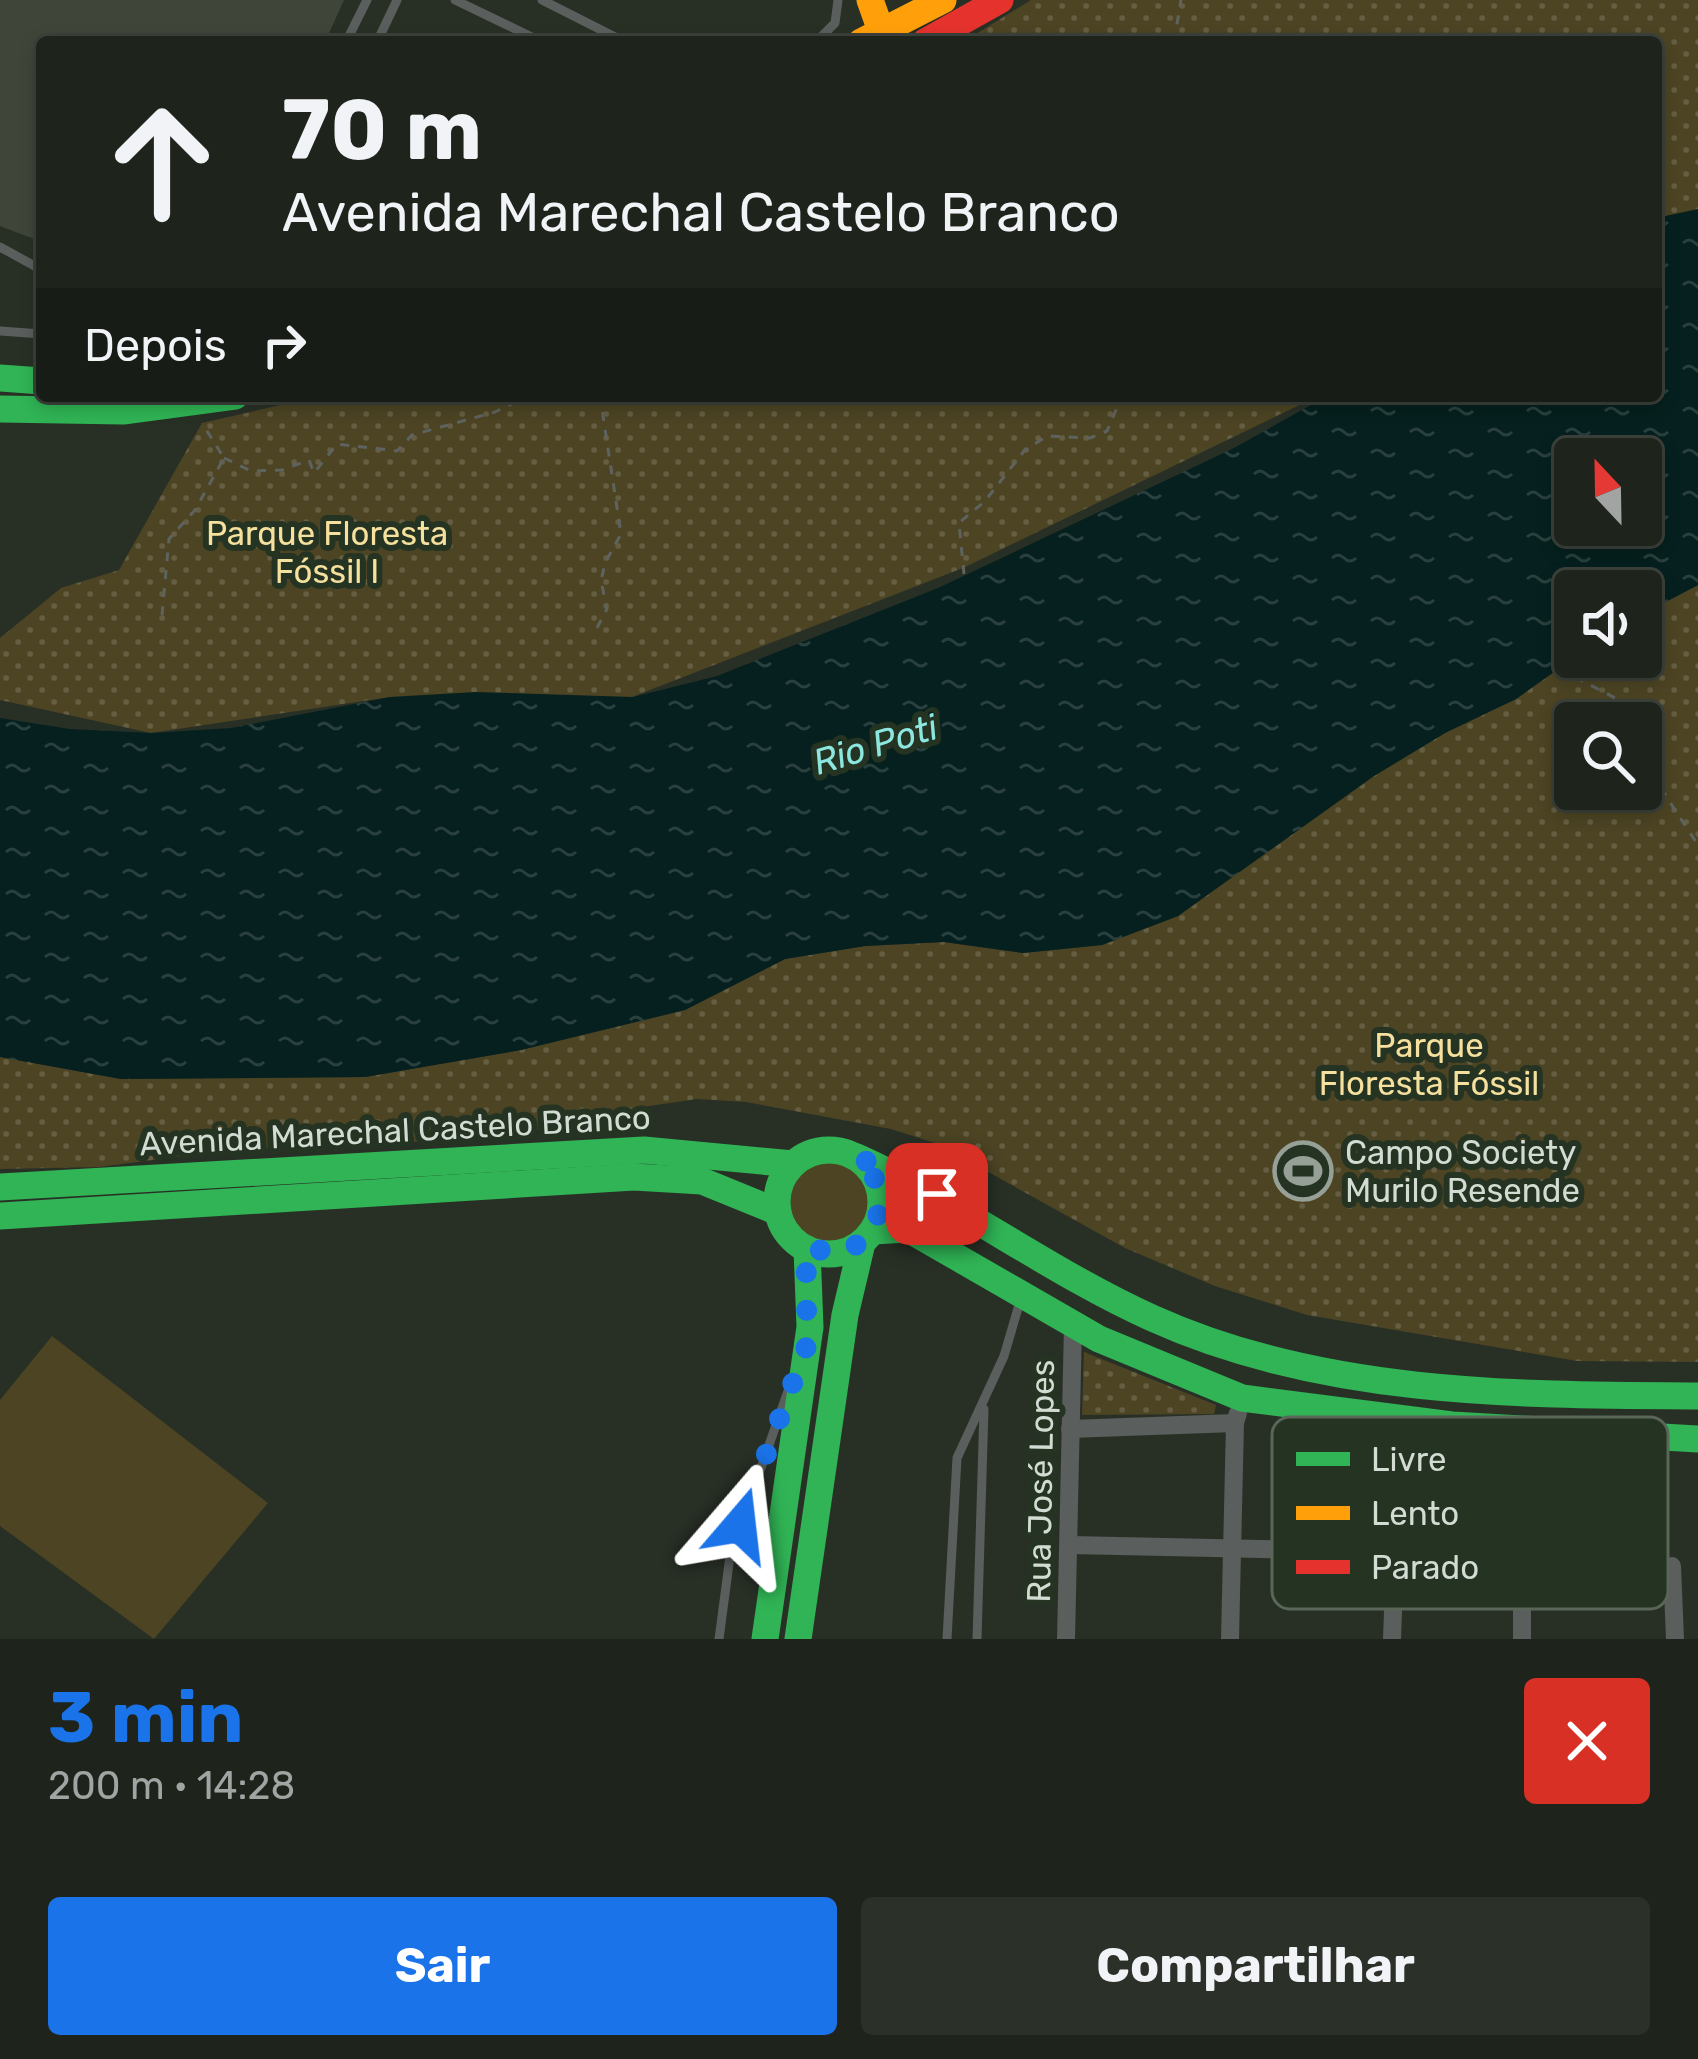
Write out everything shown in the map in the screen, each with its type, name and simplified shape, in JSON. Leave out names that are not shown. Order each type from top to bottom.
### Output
[{"type":"main road","points":[[871,0],[875,36]]},
{"type":"main road","points":[[880,36],[943,0]]},
{"type":"main road","points":[[937,36],[1000,0]]},
{"type":"main road","points":[[0,378],[36,381]]},
{"type":"main road","points":[[0,409],[123,411],[196,402]]},
{"type":"main road","name":"Avenida Marechal Castelo Branco","points":[[0,1216],[227,1189],[498,1170],[644,1150],[729,1154],[793,1164]]},
{"type":"main road","points":[[1351,1417],[1238,1410],[1022,1298],[908,1229],[868,1237],[845,1252],[806,1249],[783,1227],[778,1212],[783,1178],[793,1164],[824,1150],[857,1157],[899,1174],[1069,1274],[1192,1336],[1363,1376],[1454,1387],[1698,1396]]},
{"type":"main road","points":[[798,1639],[845,1316],[882,1200],[879,1183],[857,1157]]},
{"type":"main road","name":"Avenida Marechal Castelo Branco","points":[[498,1170],[683,1178],[778,1212]]},
{"type":"main road","name":"Avenida Marechal Castelo Branco","points":[[0,1186],[227,1189]]},
{"type":"main road","points":[[765,1639],[807,1345],[806,1249]]},
{"type":"main road","points":[[1452,1417],[1454,1387]]},
{"type":"main road","points":[[1668,1438],[1698,1439]]},
{"type":"street","name":"Rua José Lopes","points":[[1066,1639],[1073,1325]]},
{"type":"street","points":[[1070,1430],[1238,1410],[1230,1639]]},
{"type":"street","points":[[1071,1545],[1272,1550]]},
{"type":"street","points":[[1672,1566],[1675,1639]]},
{"type":"street","points":[[1392,1609],[1392,1639]]},
{"type":"street","points":[[1066,1639],[1082,1639]]},
{"type":"lane","points":[[349,36],[367,0]]},
{"type":"lane","points":[[380,36],[397,0]]},
{"type":"lane","points":[[455,0],[530,36]]},
{"type":"lane","points":[[542,0],[613,36]]},
{"type":"lane","points":[[822,36],[835,23],[838,0]]},
{"type":"lane","points":[[0,247],[36,267]]},
{"type":"lane","points":[[0,331],[36,334]]},
{"type":"lane","points":[[984,1403],[977,1635],[948,1635],[957,1458],[984,1403],[1022,1298]]},
{"type":"lane","points":[[718,1639],[730,1556],[760,1461],[807,1345]]},
{"type":"path","points":[[1175,36],[1181,0]]},
{"type":"path","points":[[196,402],[206,431],[224,458],[251,471],[282,470],[309,460],[314,473],[337,444],[397,451],[412,435],[515,402]]},
{"type":"path","points":[[597,628],[607,609],[603,570],[620,534],[601,402]]},
{"type":"path","points":[[964,574],[958,535],[962,518],[985,501],[1030,445],[1047,436],[1090,438],[1107,430],[1119,402]]},
{"type":"path","points":[[162,615],[169,539],[196,510],[224,458]]},
{"type":"path","points":[[1579,678],[1620,702]]},
{"type":"path","points":[[1662,790],[1698,845]]},
{"type":"green space","points":[[1031,0],[1698,0],[1698,211],[1662,217],[1662,36],[973,36]]},
{"type":"green space","name":"Parque Floresta Fóssil I","points":[[294,402],[1306,402],[963,568],[632,697],[390,697],[151,733],[0,700],[0,638],[61,588],[119,570],[202,423]]},
{"type":"green space","name":"Parque Floresta Fóssil","points":[[1698,585],[1698,1362],[1577,1361],[1307,1315],[1215,1286],[1125,1248],[938,1144],[891,1129],[746,1102],[697,1099],[649,1106],[604,1123],[382,1145],[237,1149],[99,1167],[0,1169],[0,1057],[121,1079],[365,1077],[521,1050],[685,1010],[785,959],[865,946],[944,942],[1023,953],[1102,945],[1178,916],[1374,776],[1445,733],[1516,699],[1554,672],[1554,678],[1662,678],[1662,604]]},
{"type":"green space","points":[[829,1160],[858,1173],[871,1202],[858,1231],[829,1244],[800,1231],[787,1202],[800,1173]]},
{"type":"green space","points":[[52,1336],[268,1503],[154,1639],[0,1526],[0,1400]]},
{"type":"green space","points":[[1084,1352],[1216,1405],[1214,1414],[1082,1415]]},
{"type":"water","name":"Rio Poti","points":[[1698,209],[1698,585],[1662,604],[1662,570],[1554,570],[1554,672],[1516,699],[1445,733],[1374,776],[1178,916],[1102,945],[1023,953],[944,942],[865,946],[785,959],[685,1010],[521,1050],[365,1077],[121,1079],[0,1057],[0,718],[70,729],[151,733],[231,728],[390,697],[475,692],[633,697],[717,676],[938,588],[1234,448],[1316,402],[1662,402],[1662,217]]},
{"type":"building","points":[[0,0],[344,0],[328,36],[36,36],[36,240],[0,226]]},
{"type":"traffic: fast","points":[[0,378],[36,381]]},
{"type":"traffic: fast","points":[[0,409],[123,411],[190,402]]},
{"type":"traffic: fast","points":[[0,1187],[644,1150],[793,1164]]},
{"type":"traffic: fast","points":[[829,1150],[849,1154],[866,1165],[877,1182],[881,1202],[877,1222],[866,1239],[849,1250],[829,1254],[809,1250],[792,1239],[781,1222],[777,1202],[781,1182],[792,1165],[809,1154],[829,1150]]},
{"type":"traffic: fast","points":[[857,1157],[1114,1300],[1217,1343],[1283,1363],[1420,1386],[1698,1396]]},
{"type":"traffic: fast","points":[[0,1216],[634,1177],[702,1181],[778,1212]]},
{"type":"traffic: fast","points":[[873,1231],[908,1229],[1099,1339],[1242,1398],[1390,1417]]},
{"type":"traffic: fast","points":[[798,1639],[845,1315],[862,1243]]},
{"type":"traffic: fast","points":[[765,1639],[810,1327],[807,1249]]},
{"type":"traffic: fast","points":[[1668,1437],[1698,1439]]},
{"type":"traffic: slow","points":[[870,0],[883,36]]},
{"type":"traffic: slow","points":[[873,36],[943,0]]},
{"type":"traffic: jam","points":[[936,36],[1000,0]]},
{"type":"place","name":"Campo Society Murilo Resende","points":[[1303,1171]]},
{"type":"route","points":[[740,1525],[807,1345],[811,1282],[806,1249],[845,1252],[873,1231],[882,1200],[879,1183],[857,1157],[937,1194]]}]
